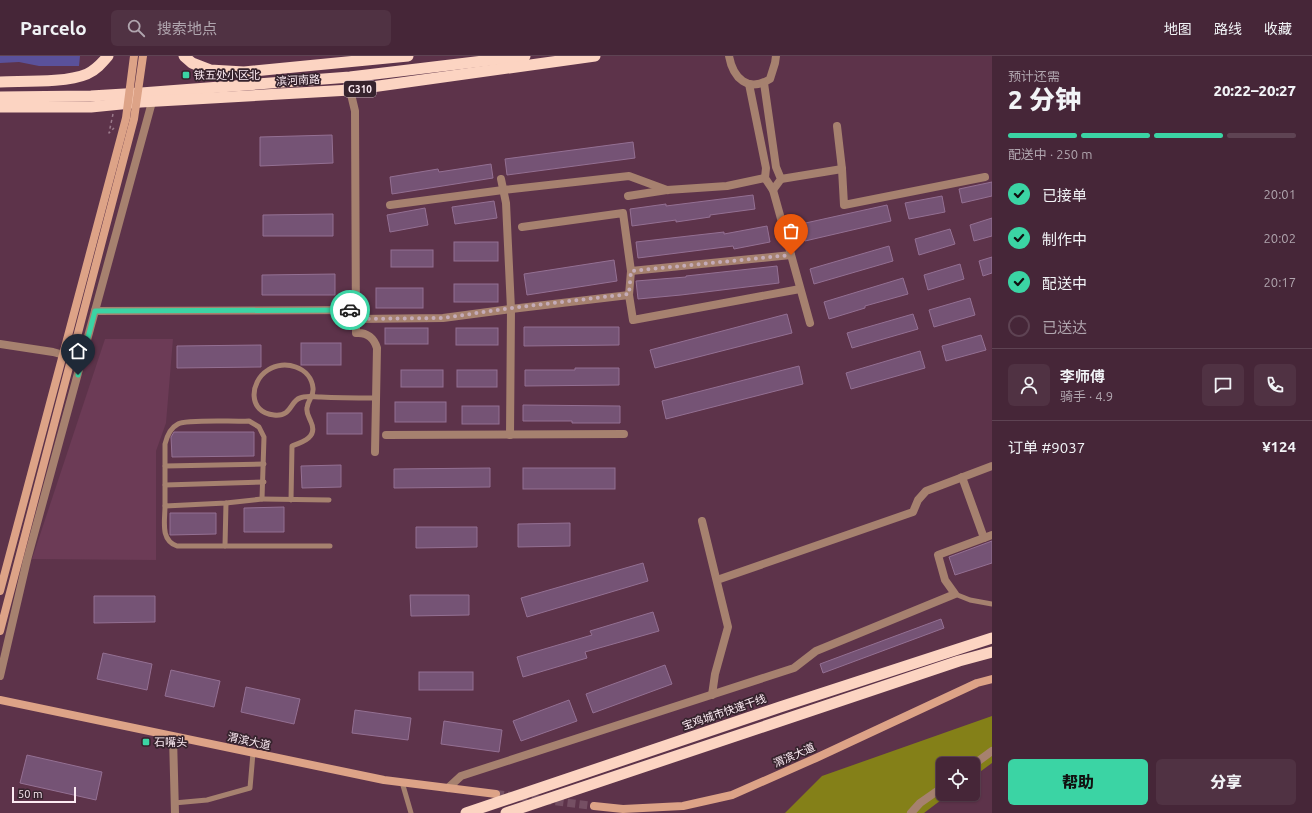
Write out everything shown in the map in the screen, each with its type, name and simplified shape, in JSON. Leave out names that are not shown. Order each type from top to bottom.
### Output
[{"type":"highway","points":[[0,82],[68,78],[86,74],[98,67],[108,56]]},
{"type":"highway","points":[[184,56],[192,63],[210,70],[244,72],[408,56]]},
{"type":"highway","points":[[484,56],[500,60]]},
{"type":"highway","name":"滨河南路","points":[[121,101],[350,77],[525,56]]},
{"type":"highway","name":"滨河南路","points":[[0,97],[152,102],[350,90],[595,56]]},
{"type":"highway","name":"滨河南路","points":[[0,107],[91,101]]},
{"type":"highway","name":"宝鸡城市快速干线","points":[[466,813],[780,707],[992,638]]},
{"type":"highway","points":[[506,813],[992,652]]},
{"type":"main road","points":[[0,591],[126,118],[134,56]]},
{"type":"main road","points":[[0,632],[134,120],[143,56]]},
{"type":"main road","name":"渭滨大道","points":[[594,806],[623,809],[683,806],[732,795],[816,758],[977,683],[992,678]]},
{"type":"main road","name":"渭滨大道","points":[[0,700],[384,780],[496,794]]},
{"type":"street","points":[[729,56],[731,66],[742,82],[756,85],[764,83],[770,79],[776,56]]},
{"type":"street","points":[[764,83],[776,167],[781,179]]},
{"type":"street","points":[[749,84],[766,168],[765,178],[773,190],[810,323]]},
{"type":"street","points":[[350,90],[355,111],[356,333],[364,333],[370,336],[377,348],[375,452]]},
{"type":"street","points":[[0,676],[27,560],[152,102]]},
{"type":"street","points":[[837,126],[844,205],[985,177]]},
{"type":"street","points":[[773,190],[781,179],[842,170]]},
{"type":"street","points":[[390,205],[629,176],[667,190]]},
{"type":"street","points":[[628,196],[667,190],[727,186],[765,178]]},
{"type":"street","points":[[501,179],[506,203],[511,308],[510,435]]},
{"type":"street","points":[[522,227],[623,213],[631,271],[629,294],[633,320],[800,288]]},
{"type":"street","points":[[631,271],[791,255]]},
{"type":"street","points":[[356,319],[443,318],[511,308],[629,294]]},
{"type":"street","points":[[95,311],[357,310]]},
{"type":"street","points":[[0,344],[53,352],[82,360]]},
{"type":"street","points":[[386,435],[624,434]]},
{"type":"street","points":[[717,580],[914,512],[918,500],[926,491],[992,466]]},
{"type":"street","points":[[962,477],[984,538]]},
{"type":"street","points":[[702,521],[728,627],[715,674],[712,695]]},
{"type":"street","points":[[448,788],[461,776],[794,668],[816,651],[955,594],[945,580],[938,554],[992,535]]},
{"type":"street","points":[[173,737],[175,813]]},
{"type":"street","points":[[980,759],[992,750]]},
{"type":"street","points":[[911,813],[920,803],[936,792]]},
{"type":"lane","points":[[291,500],[292,446],[309,439],[313,432],[313,426],[308,416],[307,408],[312,397],[313,386],[308,375],[299,368],[288,365],[277,366],[266,371],[258,380],[254,390],[255,400],[259,408],[266,413],[273,415],[281,414],[289,410],[296,399],[302,397],[312,397],[376,398]]},
{"type":"lane","points":[[262,499],[264,482],[263,433],[253,422],[183,422],[173,428],[167,436],[165,444],[165,535],[172,544],[177,546],[330,546]]},
{"type":"lane","points":[[165,466],[264,464]]},
{"type":"lane","points":[[165,485],[264,482]]},
{"type":"lane","points":[[165,506],[226,503],[262,499],[329,500]]},
{"type":"lane","points":[[225,546],[226,503]]},
{"type":"lane","points":[[955,594],[970,600],[992,604]]},
{"type":"lane","points":[[174,803],[207,800],[250,788],[253,753]]},
{"type":"lane","points":[[402,782],[411,813]]},
{"type":"path","points":[[121,101],[109,133],[126,118]]},
{"type":"shaded area","points":[[0,56],[80,56],[79,66],[39,66],[19,62],[0,63]]},
{"type":"shaded area","points":[[105,339],[173,339],[166,423],[156,451],[156,560],[32,559]]},
{"type":"shaded area","points":[[992,716],[992,763],[980,772],[980,757],[936,757],[936,801],[940,801],[924,813],[785,813],[822,776]]},
{"type":"building","points":[[332,135],[333,163],[260,166],[260,137]]},
{"type":"building","points":[[633,142],[635,158],[507,175],[505,159]]},
{"type":"building","points":[[491,164],[493,178],[392,194],[390,177],[438,169],[439,172]]},
{"type":"building","points":[[992,182],[992,196],[962,203],[959,189]]},
{"type":"building","points":[[753,195],[755,209],[710,215],[710,217],[676,222],[676,220],[632,226],[630,209]]},
{"type":"building","points":[[942,196],[945,212],[909,219],[905,203]]},
{"type":"building","points":[[494,201],[497,218],[455,224],[452,207]]},
{"type":"building","points":[[887,205],[891,221],[805,241],[801,224]]},
{"type":"building","points":[[425,208],[428,225],[390,232],[387,215]]},
{"type":"building","points":[[333,214],[333,236],[263,236],[263,215]]},
{"type":"building","points":[[992,218],[992,236],[974,241],[970,225]]},
{"type":"building","points":[[767,226],[770,242],[734,249],[733,246],[638,258],[636,242],[724,232],[724,234]]},
{"type":"building","points":[[950,229],[955,244],[919,255],[915,239]]},
{"type":"building","points":[[454,242],[498,242],[498,261],[454,261]]},
{"type":"building","points":[[889,246],[893,261],[814,284],[810,269]]},
{"type":"building","points":[[391,250],[433,250],[433,267],[391,267]]},
{"type":"building","points":[[992,257],[992,273],[983,276],[979,261]]},
{"type":"building","points":[[614,260],[617,281],[527,295],[524,274]]},
{"type":"building","points":[[960,264],[964,279],[928,290],[924,275]]},
{"type":"building","points":[[777,266],[779,283],[638,299],[636,281],[686,277]]},
{"type":"building","points":[[335,274],[335,295],[262,295],[262,275]]},
{"type":"building","points":[[903,278],[908,294],[865,306],[865,308],[829,319],[824,302]]},
{"type":"building","points":[[454,284],[498,284],[498,302],[454,302]]},
{"type":"building","points":[[376,288],[423,288],[423,308],[376,308]]},
{"type":"building","points":[[970,298],[975,315],[934,327],[929,310]]},
{"type":"building","points":[[787,314],[792,333],[655,368],[650,350]]},
{"type":"building","points":[[913,314],[918,329],[852,348],[847,333]]},
{"type":"building","points":[[524,327],[619,327],[619,345],[524,346]]},
{"type":"building","points":[[385,328],[428,328],[428,344],[385,344]]},
{"type":"building","points":[[456,328],[498,328],[498,345],[456,345]]},
{"type":"building","points":[[981,335],[986,350],[946,361],[942,346]]},
{"type":"building","points":[[301,343],[341,343],[341,365],[301,365]]},
{"type":"building","points":[[261,345],[261,367],[177,368],[177,346]]},
{"type":"building","points":[[920,351],[925,368],[851,389],[846,373]]},
{"type":"building","points":[[799,366],[803,384],[666,419],[662,401]]},
{"type":"building","points":[[575,368],[619,368],[619,385],[525,386],[525,370],[575,370]]},
{"type":"building","points":[[401,370],[443,370],[443,387],[401,387]]},
{"type":"building","points":[[457,370],[497,370],[497,387],[457,387]]},
{"type":"building","points":[[395,402],[446,402],[446,422],[395,422]]},
{"type":"building","points":[[523,405],[620,406],[620,423],[523,421]]},
{"type":"building","points":[[462,406],[499,406],[499,424],[462,424]]},
{"type":"building","points":[[327,413],[362,413],[362,434],[327,434]]},
{"type":"building","points":[[174,432],[254,432],[254,456],[172,457],[171,437]]},
{"type":"building","points":[[341,465],[341,487],[302,488],[301,466]]},
{"type":"building","points":[[490,468],[490,487],[394,488],[394,469]]},
{"type":"building","points":[[523,468],[615,468],[615,489],[523,489]]},
{"type":"building","points":[[284,507],[284,532],[244,532],[244,508]]},
{"type":"building","points":[[170,513],[216,513],[216,534],[170,535]]},
{"type":"building","points":[[570,523],[570,546],[518,547],[518,524]]},
{"type":"building","points":[[416,527],[477,527],[477,547],[416,548]]},
{"type":"building","points":[[992,541],[992,563],[955,575],[949,557]]},
{"type":"building","points":[[643,563],[648,581],[527,617],[521,598]]},
{"type":"building","points":[[410,595],[469,595],[469,615],[411,616]]},
{"type":"building","points":[[94,596],[155,596],[155,622],[94,623]]},
{"type":"building","points":[[653,612],[659,631],[585,652],[587,658],[523,677],[517,657],[592,635],[590,631]]},
{"type":"building","points":[[941,619],[944,628],[823,673],[820,664]]},
{"type":"building","points":[[103,653],[152,664],[147,690],[97,679]]},
{"type":"building","points":[[665,665],[672,684],[593,713],[586,694]]},
{"type":"building","points":[[171,670],[220,681],[214,707],[165,696]]},
{"type":"building","points":[[419,672],[473,672],[473,690],[419,690]]},
{"type":"building","points":[[246,687],[300,699],[294,724],[241,712]]},
{"type":"building","points":[[569,700],[577,721],[521,741],[513,721]]},
{"type":"building","points":[[355,710],[411,718],[408,740],[352,733]]},
{"type":"building","points":[[444,721],[502,730],[499,752],[441,744]]},
{"type":"building","points":[[27,755],[102,772],[96,800],[20,783]]},
{"type":"tunnel","points":[[496,794],[594,806]]},
{"type":"way so far","points":[[350,310],[357,310],[356,319],[443,318],[511,308],[629,294],[631,271],[791,255]]},
{"type":"place","name":"铁五处小区北","points":[[186,75]]},
{"type":"place","name":"石嘴头","points":[[146,742]]},
{"type":"route","points":[[78,375],[95,311],[350,310]]}]
